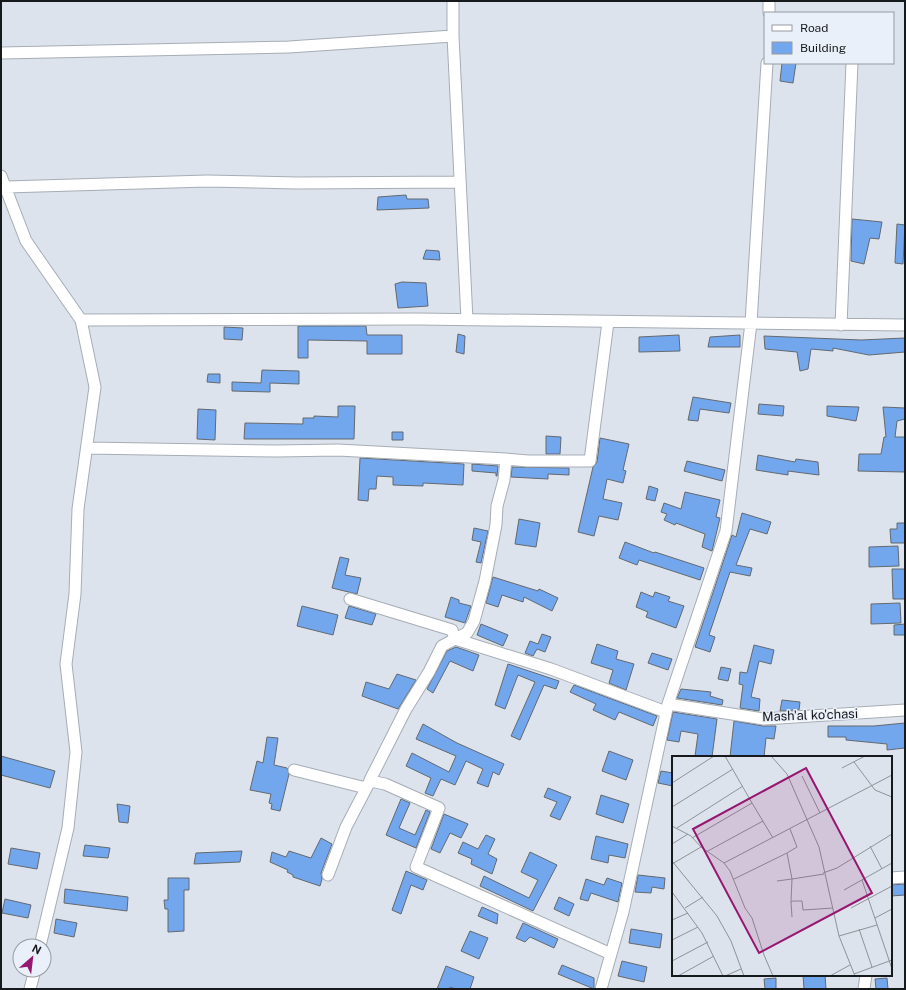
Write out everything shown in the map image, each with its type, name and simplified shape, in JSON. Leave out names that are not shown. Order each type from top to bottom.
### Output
[{"type":"street","points":[[453,1],[453,36],[467,320]]},
{"type":"street","points":[[769,1],[769,12]]},
{"type":"street","points":[[1,54],[289,46],[453,36]]},
{"type":"street","points":[[601,989],[623,912],[667,708],[726,531],[751,323],[767,64]]},
{"type":"street","points":[[841,325],[852,64]]},
{"type":"street","points":[[1,176],[26,241],[81,320],[95,387],[78,509],[75,594],[66,664],[76,752],[68,828],[42,938]]},
{"type":"street","points":[[6,187],[206,181],[297,183],[460,182]]},
{"type":"street","points":[[81,320],[467,320],[905,325]]},
{"type":"street","points":[[87,448],[277,451],[338,450],[447,454],[528,461],[590,461],[608,322]]},
{"type":"street","points":[[328,874],[346,827],[406,709],[429,672],[442,646],[467,633],[474,621],[492,554],[497,506],[504,480],[506,459]]},
{"type":"street","points":[[350,599],[452,630],[455,639]]},
{"type":"street","name":"Mash'al ko'chasi","points":[[455,639],[667,708],[764,719],[905,710]]},
{"type":"street","points":[[294,770],[368,784],[385,784],[439,808],[416,867],[611,954]]},
{"type":"street","points":[[892,878],[905,877]]},
{"type":"street","points":[[864,989],[866,976]]},
{"type":"street","points":[[30,989],[33,978]]},
{"type":"building","points":[[782,64],[796,64],[793,83],[780,81]]},
{"type":"building","points":[[406,195],[407,199],[428,199],[429,208],[377,210],[378,197]]},
{"type":"building","points":[[852,219],[882,222],[879,239],[870,238],[864,264],[851,261]]},
{"type":"building","points":[[897,224],[905,225],[903,264],[895,263]]},
{"type":"building","points":[[426,250],[439,251],[440,260],[423,259]]},
{"type":"building","points":[[402,282],[426,283],[428,306],[398,308],[395,284]]},
{"type":"building","points":[[298,326],[366,326],[367,335],[402,335],[402,354],[367,354],[367,341],[308,340],[308,358],[298,358]]},
{"type":"building","points":[[224,327],[243,328],[242,340],[224,339]]},
{"type":"building","points":[[458,334],[465,336],[464,354],[456,352]]},
{"type":"building","points":[[679,335],[680,351],[639,352],[639,337]]},
{"type":"building","points":[[740,335],[740,347],[708,347],[710,337]]},
{"type":"building","points":[[764,336],[861,340],[905,338],[905,352],[869,355],[833,348],[833,351],[811,349],[808,369],[800,371],[797,352],[765,349]]},
{"type":"building","points":[[262,370],[299,371],[299,384],[270,383],[270,392],[232,391],[232,382],[261,383]]},
{"type":"building","points":[[208,374],[220,374],[220,383],[207,382]]},
{"type":"building","points":[[693,397],[731,403],[729,413],[700,409],[698,421],[688,420]]},
{"type":"building","points":[[759,404],[784,406],[783,416],[758,414]]},
{"type":"building","points":[[338,406],[355,406],[354,439],[244,439],[245,423],[303,424],[303,418],[314,418],[314,416],[338,417]]},
{"type":"building","points":[[827,406],[859,407],[856,421],[827,416]]},
{"type":"building","points":[[883,407],[905,408],[905,419],[897,421],[895,437],[905,437],[905,472],[858,471],[859,454],[881,454],[884,437],[886,437]]},
{"type":"building","points":[[198,409],[216,410],[215,440],[197,439]]},
{"type":"building","points":[[392,432],[403,432],[403,440],[392,440]]},
{"type":"building","points":[[546,436],[561,437],[560,454],[546,454]]},
{"type":"building","points":[[600,438],[629,444],[623,470],[626,471],[623,483],[607,479],[603,499],[622,503],[618,520],[599,516],[594,536],[578,532],[593,467],[597,462]]},
{"type":"building","points":[[758,455],[795,462],[796,459],[818,462],[819,475],[788,471],[788,475],[756,470]]},
{"type":"building","points":[[360,458],[464,464],[463,485],[423,483],[423,486],[393,485],[393,477],[377,476],[376,489],[369,489],[368,501],[358,500]]},
{"type":"building","points":[[687,461],[725,470],[722,481],[684,471]]},
{"type":"building","points":[[472,464],[498,466],[497,476],[496,473],[472,471]]},
{"type":"building","points":[[512,467],[569,468],[569,475],[548,474],[548,479],[511,477]]},
{"type":"building","points":[[649,486],[658,489],[655,501],[646,499]]},
{"type":"building","points":[[685,492],[720,500],[716,517],[720,518],[712,551],[702,547],[705,534],[664,520],[667,514],[661,512],[664,503],[681,509]]},
{"type":"building","points":[[742,513],[771,522],[767,534],[750,529],[736,565],[752,568],[750,576],[730,572],[709,635],[715,637],[710,652],[695,647],[732,535],[736,537]]},
{"type":"building","points":[[519,519],[540,523],[536,547],[515,544]]},
{"type":"building","points":[[897,523],[905,523],[905,543],[891,543],[890,529],[897,529]]},
{"type":"building","points":[[474,528],[488,531],[481,563],[476,562],[481,542],[472,540]]},
{"type":"building","points":[[625,542],[654,553],[655,552],[704,568],[700,580],[639,560],[637,565],[619,558]]},
{"type":"building","points":[[898,546],[899,566],[869,567],[869,547]]},
{"type":"building","points":[[340,557],[349,559],[345,575],[361,578],[357,594],[332,588]]},
{"type":"building","points":[[892,569],[905,569],[905,599],[893,599]]},
{"type":"building","points":[[493,577],[538,591],[539,589],[558,598],[552,611],[524,597],[523,602],[502,595],[498,607],[486,603]]},
{"type":"building","points":[[641,592],[653,597],[655,592],[670,597],[668,601],[684,606],[676,628],[646,617],[648,612],[636,607]]},
{"type":"building","points":[[451,597],[459,600],[459,603],[471,606],[465,623],[445,617]]},
{"type":"building","points":[[900,603],[901,623],[871,624],[871,604]]},
{"type":"building","points":[[302,606],[338,615],[333,635],[297,626]]},
{"type":"building","points":[[349,606],[376,614],[372,625],[345,618]]},
{"type":"building","points":[[481,624],[508,635],[503,646],[477,635]]},
{"type":"building","points":[[905,624],[905,635],[894,635],[894,625]]},
{"type":"building","points":[[542,634],[551,637],[545,652],[537,649],[533,656],[525,653],[530,641],[538,644]]},
{"type":"building","points":[[597,644],[618,651],[616,659],[634,664],[626,690],[609,683],[613,670],[591,663]]},
{"type":"building","points":[[754,645],[774,650],[771,664],[759,661],[751,697],[760,699],[759,711],[740,708],[743,685],[739,684],[740,672],[747,673]]},
{"type":"building","points":[[456,647],[479,655],[473,671],[450,661],[433,693],[427,689],[447,651]]},
{"type":"building","points":[[652,653],[672,659],[668,670],[648,663]]},
{"type":"building","points":[[508,664],[559,681],[556,689],[544,685],[520,740],[511,736],[535,682],[518,675],[505,709],[495,705]]},
{"type":"building","points":[[721,667],[731,669],[728,681],[718,679]]},
{"type":"building","points":[[397,674],[416,680],[398,709],[362,696],[366,682],[389,689]]},
{"type":"building","points":[[574,685],[657,716],[653,726],[619,712],[615,720],[593,710],[596,704],[570,692]]},
{"type":"building","points":[[681,689],[711,692],[710,696],[723,700],[722,705],[677,698]]},
{"type":"building","points":[[782,700],[800,702],[799,710],[780,711]]},
{"type":"building","points":[[673,712],[717,719],[712,756],[695,756],[698,734],[681,731],[679,742],[667,740]]},
{"type":"building","points":[[734,721],[763,726],[776,726],[774,739],[766,738],[764,756],[730,756]]},
{"type":"building","points":[[905,723],[905,748],[887,750],[887,744],[846,740],[846,737],[828,737],[828,726],[874,726]]},
{"type":"building","points":[[423,724],[457,743],[504,764],[499,775],[493,772],[488,787],[477,783],[483,769],[466,761],[455,785],[441,779],[433,796],[425,793],[431,778],[406,766],[412,753],[449,772],[456,756],[416,739]]},
{"type":"building","points":[[267,737],[278,738],[274,765],[287,768],[289,774],[280,811],[271,809],[272,804],[269,803],[271,794],[250,790],[257,761],[263,763]]},
{"type":"building","points":[[609,751],[633,760],[626,780],[602,771]]},
{"type":"building","points":[[1,756],[55,771],[50,788],[1,775]]},
{"type":"building","points":[[661,771],[672,773],[672,786],[658,783]]},
{"type":"building","points":[[548,788],[571,797],[560,820],[550,816],[557,802],[544,797]]},
{"type":"building","points":[[601,795],[629,804],[623,823],[596,814]]},
{"type":"building","points":[[401,799],[410,803],[399,828],[415,835],[426,810],[430,812],[416,848],[386,835]]},
{"type":"building","points":[[117,804],[130,806],[128,823],[119,822]]},
{"type":"building","points":[[444,814],[468,824],[461,838],[450,833],[440,853],[431,849]]},
{"type":"building","points":[[486,835],[495,839],[488,854],[497,859],[492,874],[471,864],[472,859],[458,853],[463,842],[478,849]]},
{"type":"building","points":[[596,836],[628,844],[625,858],[609,855],[608,863],[591,859]]},
{"type":"building","points":[[321,838],[332,844],[321,873],[322,879],[320,886],[293,877],[293,875],[287,872],[288,870],[270,862],[272,852],[286,857],[289,851],[311,858]]},
{"type":"building","points":[[85,845],[110,848],[108,858],[83,856]]},
{"type":"building","points":[[11,848],[40,853],[37,869],[8,864]]},
{"type":"building","points":[[242,851],[240,862],[194,864],[196,853]]},
{"type":"building","points":[[530,852],[557,865],[533,911],[480,886],[484,876],[529,898],[538,880],[521,872]]},
{"type":"building","points":[[406,871],[427,880],[423,890],[411,885],[401,914],[392,910]]},
{"type":"building","points":[[638,875],[665,878],[664,889],[652,887],[651,893],[635,892]]},
{"type":"building","points":[[168,878],[189,878],[189,890],[184,890],[184,931],[168,932],[168,909],[165,909],[164,900],[168,900]]},
{"type":"building","points":[[607,878],[622,883],[618,902],[591,893],[588,901],[580,899],[586,879],[604,885]]},
{"type":"building","points":[[905,884],[905,895],[892,896],[892,885]]},
{"type":"building","points":[[65,889],[128,897],[127,911],[64,903]]},
{"type":"building","points":[[559,897],[574,904],[569,916],[554,909]]},
{"type":"building","points":[[5,899],[31,905],[28,918],[2,913]]},
{"type":"building","points":[[482,907],[498,914],[497,924],[478,916]]},
{"type":"building","points":[[56,919],[77,923],[74,937],[54,933]]},
{"type":"building","points":[[523,923],[558,939],[554,948],[530,937],[525,942],[516,938]]},
{"type":"building","points":[[631,929],[662,934],[660,948],[629,943]]},
{"type":"building","points":[[470,931],[488,938],[479,959],[461,951]]},
{"type":"building","points":[[622,961],[647,967],[644,982],[618,976]]},
{"type":"building","points":[[562,965],[594,978],[594,989],[558,974]]},
{"type":"building","points":[[446,966],[474,977],[470,989],[456,989],[450,987],[449,989],[437,989]]},
{"type":"building","points":[[803,976],[825,976],[826,989],[804,989]]},
{"type":"building","points":[[776,978],[776,989],[765,989],[764,979]]},
{"type":"building","points":[[887,978],[888,989],[876,989],[875,979]]}]
